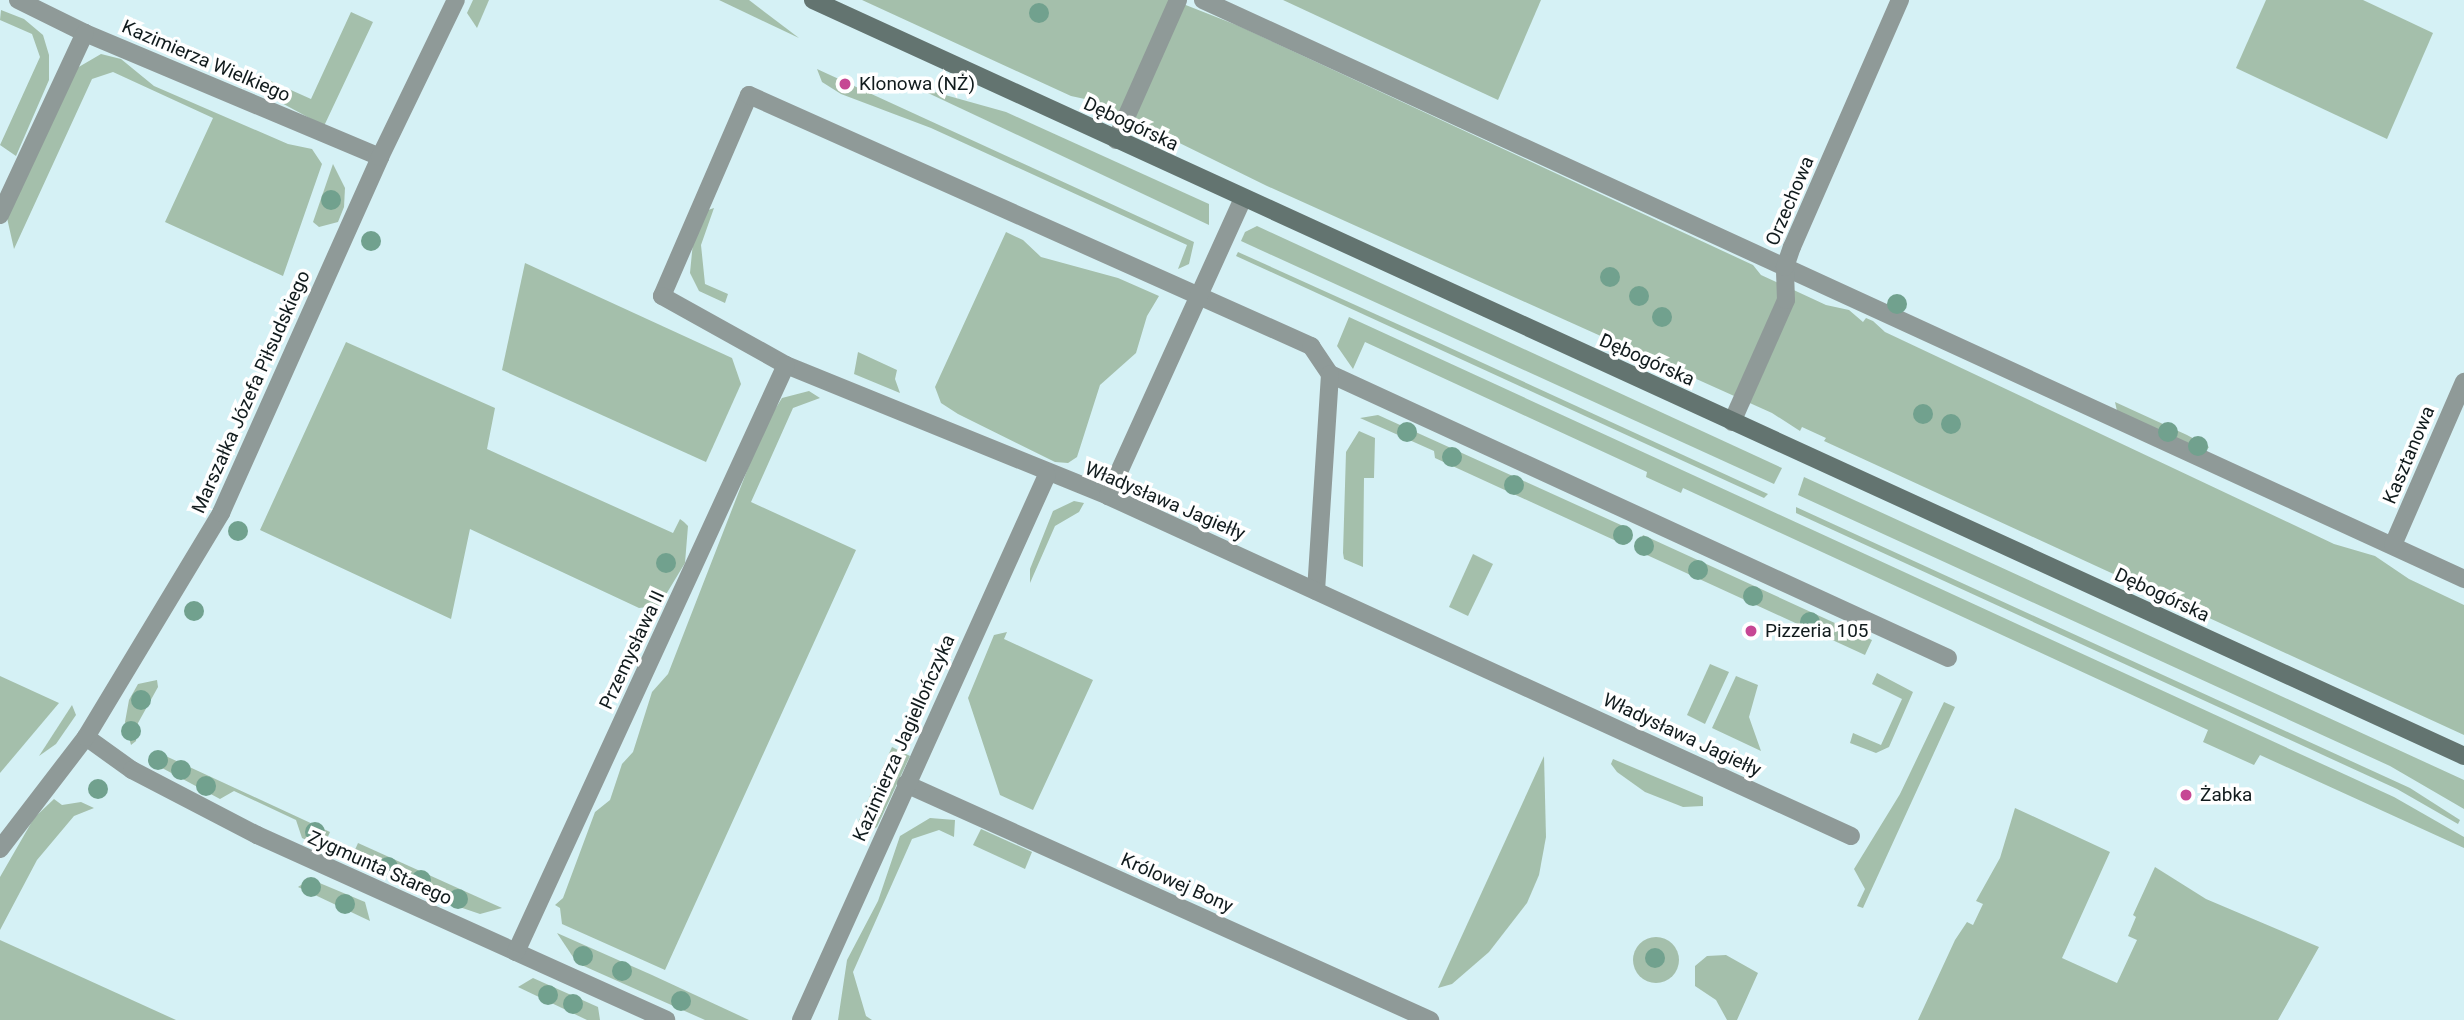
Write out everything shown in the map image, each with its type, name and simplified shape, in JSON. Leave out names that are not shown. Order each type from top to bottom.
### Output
[{"type":"main road","name":"Dębogórska","points":[[813,0],[1242,200],[2464,756]]},
{"type":"street","name":"Kazimierza Wielkiego","points":[[18,0],[85,33],[380,157]]},
{"type":"street","name":"Marszałka Józefa Piłsudskiego","points":[[0,849],[86,737],[222,513],[380,157],[456,0]]},
{"type":"street","points":[[1116,140],[1178,0]]},
{"type":"street","points":[[1203,0],[2464,579]]},
{"type":"street","name":"Orzechowa","points":[[1732,422],[1786,300],[1785,267],[1900,0]]},
{"type":"street","points":[[0,215],[85,33]]},
{"type":"street","name":"Władysława Jagiełły","points":[[1196,293],[749,95],[662,296],[786,365],[1047,475],[1108,496],[1852,836]]},
{"type":"street","points":[[1108,496],[1196,293],[1242,200]]},
{"type":"street","points":[[1196,293],[1311,346],[1330,374],[1948,658]]},
{"type":"street","name":"Przemysława II","points":[[516,953],[786,365]]},
{"type":"street","points":[[1316,591],[1330,374]]},
{"type":"street","name":"Kasztanowa","points":[[2393,545],[2464,382]]},
{"type":"street","name":"Kazimierza Jagiellończyka","points":[[801,1020],[1047,475]]},
{"type":"street","name":"Zygmunta Starego","points":[[86,737],[132,770],[257,835],[666,1020]]},
{"type":"street","name":"Królowej Bony","points":[[906,785],[1430,1020]]},
{"type":"green space","points":[[473,0],[489,0],[477,28],[467,13]]},
{"type":"green space","points":[[719,0],[749,0],[799,38]]},
{"type":"green space","points":[[862,0],[1173,0],[1239,26],[1753,265],[1761,275],[1826,305],[1849,310],[1863,322],[1866,318],[1873,321],[1885,332],[2334,544],[2375,556],[2409,579],[2464,605],[2464,735],[1824,441],[1826,438],[1802,427],[1800,431],[1772,413],[1267,186],[1094,101],[1071,96]]},
{"type":"green space","points":[[1283,0],[1541,0],[1498,100]]},
{"type":"green space","points":[[2266,0],[2363,0],[2433,33],[2387,139],[2236,68]]},
{"type":"green space","points":[[1,10],[24,19],[43,35],[49,55],[49,80],[16,156],[0,145],[40,57],[32,34],[0,20]]},
{"type":"green space","points":[[351,12],[373,22],[324,126],[278,101],[251,78],[253,73],[311,99]]},
{"type":"green space","points":[[101,54],[121,59],[154,86],[288,144],[312,149],[322,164],[283,276],[165,222],[213,118],[113,72],[92,79],[14,249],[7,218],[77,68]]},
{"type":"green space","points":[[817,69],[1194,242],[1189,264],[1178,269],[1187,245],[931,128],[841,94],[822,82]]},
{"type":"green space","points":[[913,86],[1006,112],[1209,204],[1209,225]]},
{"type":"green space","points":[[333,164],[345,188],[344,207],[338,222],[319,227],[313,222]]},
{"type":"green space","points":[[714,208],[701,245],[705,284],[728,294],[725,303],[699,291],[690,273],[693,242],[708,210]]},
{"type":"green space","points":[[1257,226],[1782,468],[1774,484],[1241,241],[1245,232]]},
{"type":"green space","points":[[1006,232],[1023,240],[1041,257],[1118,278],[1159,296],[1147,316],[1136,353],[1100,385],[1077,457],[1068,463],[1055,462],[958,414],[941,403],[935,387]]},
{"type":"green space","points":[[1238,252],[1768,494],[1764,498],[1236,256]]},
{"type":"green space","points":[[525,263],[732,358],[741,384],[706,462],[502,370]]},
{"type":"green space","points":[[1349,317],[2394,797],[2464,837],[2464,848],[2260,755],[2254,765],[2203,742],[2208,730],[1683,488],[1681,493],[1646,477],[1647,472],[1365,342],[1353,369],[1337,346]]},
{"type":"green space","points":[[346,342],[495,408],[487,449],[673,533],[680,519],[684,522],[688,526],[685,563],[659,606],[639,608],[470,529],[451,619],[260,530]]},
{"type":"green space","points":[[858,352],[897,370],[895,379],[900,393],[854,374]]},
{"type":"green space","points":[[809,391],[820,398],[793,408],[751,502],[856,550],[665,970],[562,924],[560,908],[555,905],[563,898],[595,812],[610,800],[622,764],[633,752],[652,692],[668,674],[764,427],[782,398]]},
{"type":"green space","points":[[2115,402],[2209,447],[2204,453],[2117,411]]},
{"type":"green space","points":[[1378,415],[1632,530],[1625,545],[1435,458],[1434,451],[1360,418]]},
{"type":"green space","points":[[1359,431],[1375,438],[1374,478],[1364,478],[1363,567],[1344,559],[1343,553],[1346,452]]},
{"type":"green space","points":[[1804,477],[2464,780],[2464,809],[2390,766],[1798,495]]},
{"type":"green space","points":[[1074,501],[1084,503],[1079,512],[1055,526],[1030,583],[1030,569],[1053,511]]},
{"type":"green space","points":[[1796,507],[2410,788],[2460,820],[2458,824],[2397,789],[1796,513]]},
{"type":"green space","points":[[1643,535],[1872,640],[1865,655],[1636,550]]},
{"type":"green space","points":[[1473,554],[1493,564],[1468,616],[1449,607]]},
{"type":"green space","points":[[1007,632],[1004,639],[1093,680],[1033,810],[1000,795],[968,698],[994,635]]},
{"type":"green space","points":[[1710,664],[1729,672],[1705,724],[1687,715]]},
{"type":"green space","points":[[1877,673],[1913,692],[1889,747],[1876,753],[1850,743],[1853,733],[1881,745],[1902,699],[1872,684]]},
{"type":"green space","points":[[0,676],[59,703],[0,773]]},
{"type":"green space","points":[[1736,676],[1758,685],[1749,717],[1761,751],[1712,728]]},
{"type":"green space","points":[[157,680],[158,687],[138,723],[136,741],[131,745],[125,722],[129,700],[138,684]]},
{"type":"green space","points":[[1944,702],[1955,707],[1863,908],[1857,906],[1865,889],[1854,869],[1900,794]]},
{"type":"green space","points":[[72,705],[76,715],[56,744],[39,756]]},
{"type":"green space","points":[[892,747],[910,756],[877,827],[867,833],[854,831]]},
{"type":"green space","points":[[157,752],[330,832],[326,841],[319,846],[302,838],[296,820],[234,791],[220,799],[149,761]]},
{"type":"green space","points":[[1544,756],[1546,837],[1539,875],[1527,903],[1489,952],[1452,984],[1438,988]]},
{"type":"green space","points":[[1613,759],[1703,797],[1703,806],[1683,807],[1645,792],[1617,772],[1611,764]]},
{"type":"green space","points":[[54,799],[62,805],[81,802],[94,808],[74,816],[37,860],[0,930],[0,877],[34,818]]},
{"type":"green space","points":[[2015,808],[2110,852],[2062,958],[2117,983],[2137,940],[2128,936],[2136,917],[2133,915],[2155,867],[2206,899],[2319,947],[2278,1020],[1918,1020],[1955,940],[1967,922],[1973,925],[1983,904],[1976,901],[2000,858]]},
{"type":"green space","points":[[930,818],[955,820],[954,837],[939,830],[912,839],[853,972],[866,1016],[872,1020],[838,1020],[847,960],[878,901],[900,836]]},
{"type":"green space","points":[[981,829],[1032,852],[1025,869],[973,845]]},
{"type":"green space","points":[[358,843],[502,908],[480,914],[433,898],[359,864],[354,852]]},
{"type":"green space","points":[[310,879],[365,902],[370,921],[298,887]]},
{"type":"green space","points":[[557,933],[749,1020],[705,1020],[577,963]]},
{"type":"green space","points":[[1656,937],[1672,944],[1679,960],[1672,976],[1656,983],[1640,976],[1633,960],[1640,944]]},
{"type":"green space","points":[[0,940],[176,1020],[0,1020]]},
{"type":"green space","points":[[1726,955],[1758,973],[1737,1020],[1727,1020],[1716,1000],[1695,986],[1695,966],[1707,956]]},
{"type":"green space","points":[[533,978],[598,1007],[600,1020],[587,1020],[518,987]]},
{"type":"place","name":"Klonowa (NŻ)","points":[[845,84]]},
{"type":"place","name":"Pizzeria 105","points":[[1751,631]]},
{"type":"place","name":"Żabka","points":[[2186,795]]}]
